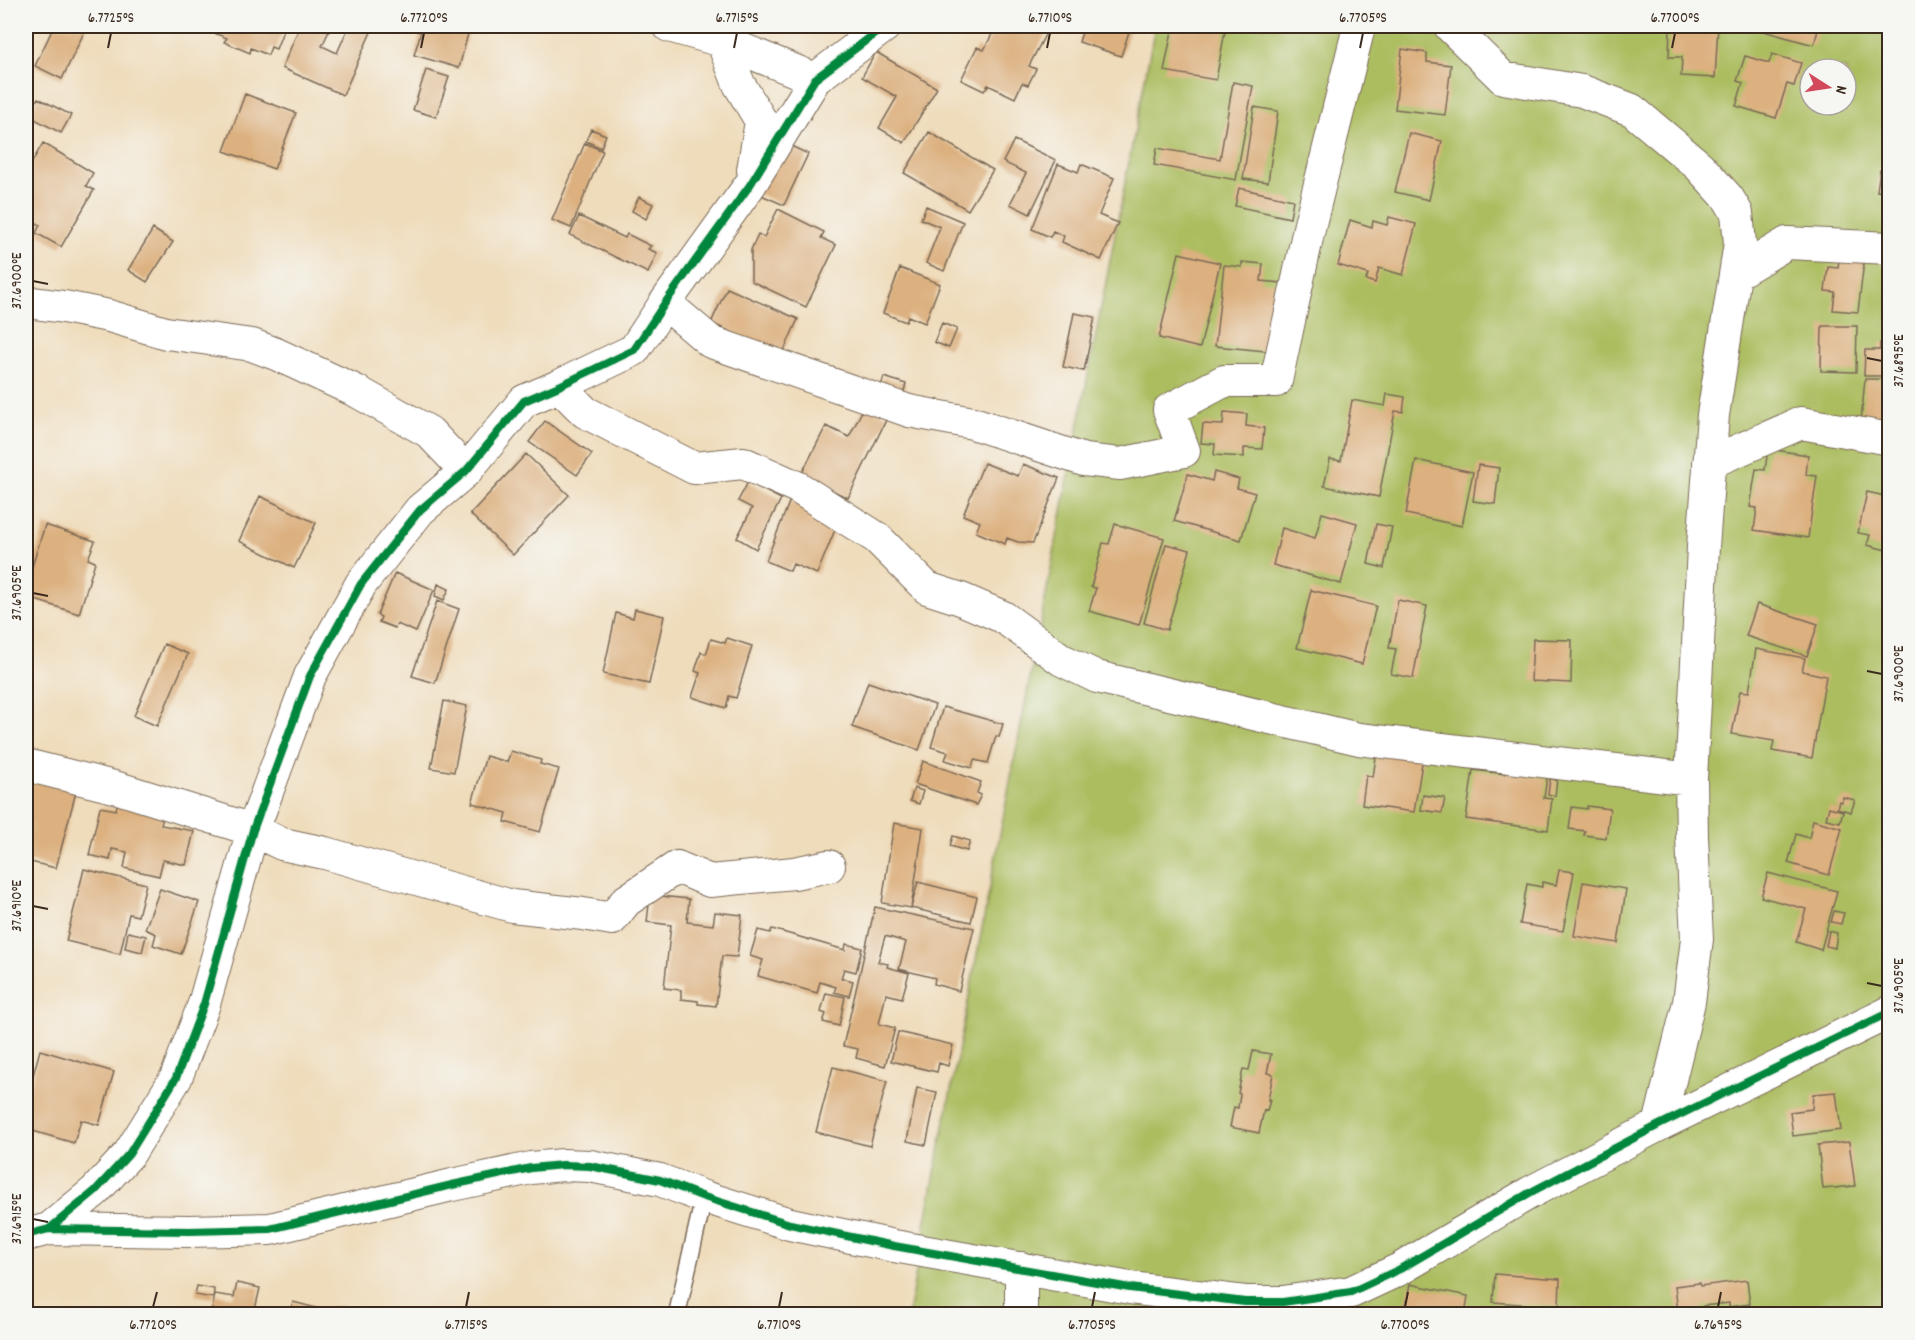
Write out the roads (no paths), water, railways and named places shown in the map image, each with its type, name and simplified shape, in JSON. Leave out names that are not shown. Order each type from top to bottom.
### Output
[{"type":"street","points":[[669,26],[722,41],[815,79]]},
{"type":"street","points":[[37,1232],[95,1191],[129,1154],[176,1078],[204,1004],[253,830],[310,676],[361,584],[420,510],[465,471],[524,401],[634,350],[750,185],[815,79],[885,26]]},
{"type":"street","points":[[665,303],[711,342],[909,411],[973,423],[1084,460],[1120,464],[1184,451],[1169,410],[1224,381],[1276,381],[1310,224],[1359,26]]},
{"type":"street","points":[[1450,26],[1503,78],[1582,91],[1632,110],[1699,166],[1728,198],[1737,213],[1740,243],[1737,273],[1719,368],[1703,547],[1691,779],[1698,939],[1689,1002],[1659,1125]]},
{"type":"street","points":[[722,41],[739,84],[761,121],[750,185]]},
{"type":"street","points":[[1737,213],[1787,243],[1890,248]]},
{"type":"street","points":[[1737,273],[1787,243]]},
{"type":"street","points":[[26,302],[110,316],[166,333],[252,345],[276,354],[358,392],[429,432],[465,471]]},
{"type":"street","points":[[559,386],[585,412],[694,468],[743,463],[797,487],[878,538],[927,588],[961,599],[1003,617],[1062,660],[1097,677],[1359,740],[1691,779]]},
{"type":"street","points":[[1709,463],[1801,423],[1890,439]]},
{"type":"street","points":[[26,765],[118,788],[253,830],[282,844],[325,853],[512,906],[612,919],[626,901],[677,867],[710,881],[794,873],[829,866]]},
{"type":"street","points":[[37,1232],[270,1228],[531,1168],[563,1165],[590,1166],[660,1180],[704,1197],[790,1224],[894,1246],[1130,1288],[1282,1308],[1351,1293],[1400,1269],[1530,1192],[1659,1125],[1890,1012]]},
{"type":"street","points":[[1021,1268],[1021,1314]]},
{"type":"lane","points":[[677,1314],[704,1197]]}]
